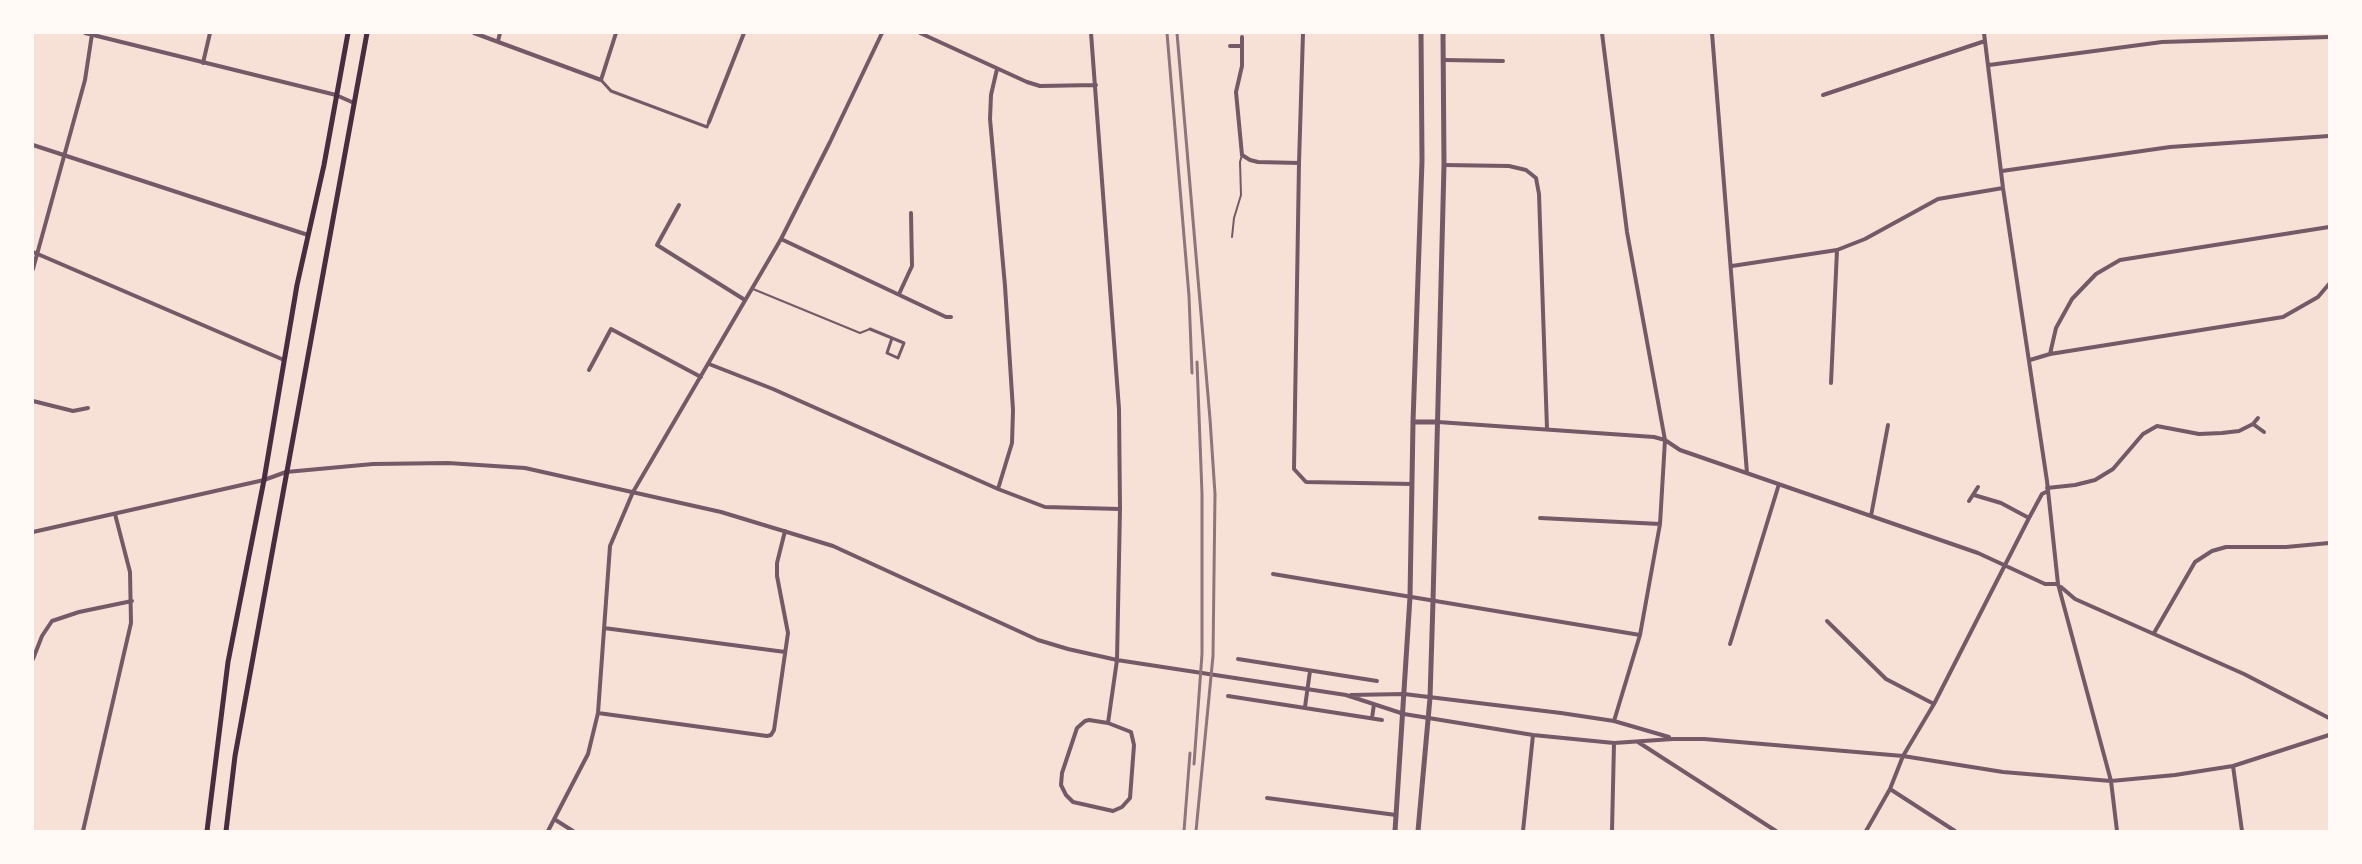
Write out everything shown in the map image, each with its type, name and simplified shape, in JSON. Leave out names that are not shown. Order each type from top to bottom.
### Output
[{"type":"main road","points":[[207,831],[228,662],[264,480],[297,285],[324,165],[348,33]]},
{"type":"main road","points":[[226,831],[235,756],[367,33]]},
{"type":"street","points":[[85,33],[336,94],[355,103]]},
{"type":"street","points":[[203,63],[210,33]]},
{"type":"street","points":[[474,33],[601,80],[611,91],[707,127],[744,33]]},
{"type":"street","points":[[498,41],[500,33]]},
{"type":"street","points":[[601,80],[616,33]]},
{"type":"street","points":[[548,831],[588,754],[598,713],[610,546],[633,492],[781,239],[882,33]]},
{"type":"street","points":[[920,33],[997,69],[1040,86],[1096,85]]},
{"type":"street","points":[[1091,33],[1119,409],[1118,660],[1108,723]]},
{"type":"street","points":[[1303,33],[1294,469],[1306,482],[1413,484]]},
{"type":"street","points":[[1395,831],[1410,597],[1413,422],[1422,161],[1421,33]]},
{"type":"street","points":[[1418,831],[1430,698],[1444,165],[1443,33]]},
{"type":"street","points":[[1602,33],[1627,231],[1665,440],[1660,524],[1640,635],[1614,721]]},
{"type":"street","points":[[1712,33],[1747,473]]},
{"type":"street","points":[[1984,33],[2003,188],[2048,489],[2058,584],[2111,781],[2117,831]]},
{"type":"street","points":[[33,268],[84,80],[92,34]]},
{"type":"street","points":[[1242,35],[1242,66],[1236,92],[1242,155],[1258,162],[1299,163]]},
{"type":"street","points":[[1989,65],[2162,42],[2329,37]]},
{"type":"street","points":[[1823,95],[1985,41]]},
{"type":"street","points":[[1230,46],[1242,46]]},
{"type":"street","points":[[1444,60],[1503,61]]},
{"type":"street","points":[[997,69],[991,95],[990,119],[1013,410],[1012,443],[998,489]]},
{"type":"street","points":[[2002,171],[2170,147],[2329,136]]},
{"type":"street","points":[[33,145],[308,235]]},
{"type":"street","points":[[1444,165],[1509,166],[1526,170],[1536,178],[1539,194],[1547,429]]},
{"type":"street","points":[[1732,266],[1837,250],[1865,238],[1938,199],[2003,188]]},
{"type":"street","points":[[679,204],[657,245],[745,300]]},
{"type":"street","points":[[899,294],[912,266],[911,213]]},
{"type":"street","points":[[2050,354],[2056,328],[2072,298],[2096,274],[2121,260],[2329,227]]},
{"type":"street","points":[[781,239],[946,317],[951,317]]},
{"type":"street","points":[[1831,383],[1837,250]]},
{"type":"street","points":[[33,252],[284,360]]},
{"type":"street","points":[[2030,360],[2050,354],[2283,317],[2318,297],[2329,284]]},
{"type":"street","points":[[589,370],[611,329],[701,377]]},
{"type":"street","points":[[870,329],[892,338],[904,343],[898,358],[886,353],[892,338]]},
{"type":"street","points":[[709,364],[772,389],[998,489],[1045,507],[1120,509]]},
{"type":"street","points":[[33,401],[73,411],[88,408]]},
{"type":"street","points":[[1866,831],[1890,789],[1903,756],[1934,704],[2042,494],[2048,489],[2095,480],[2113,469],[2143,434],[2157,426],[2199,434],[2222,433],[2239,431],[2253,424],[2258,418]]},
{"type":"street","points":[[1413,422],[1547,429],[1654,437],[1665,440],[1680,450],[1978,553],[2045,584],[2058,584],[2075,599],[2286,694],[2329,717]]},
{"type":"street","points":[[2253,424],[2264,432]]},
{"type":"street","points":[[1871,516],[1888,425]]},
{"type":"street","points":[[33,532],[264,480],[286,472],[373,464],[481,465],[525,468],[721,512],[785,531],[854,554],[1038,640],[1068,649],[1118,660],[1346,695],[1404,714],[1533,735],[1614,743],[1673,738],[1704,739],[1903,756],[2003,772],[2111,781],[2175,775],[2233,766],[2329,735]]},
{"type":"street","points":[[1730,644],[1779,484]]},
{"type":"street","points":[[1969,501],[1978,487]]},
{"type":"street","points":[[1974,495],[2001,503],[2029,518]]},
{"type":"street","points":[[83,831],[131,623],[130,572],[115,514]]},
{"type":"street","points":[[1540,518],[1660,524]]},
{"type":"street","points":[[598,713],[769,736],[774,730],[785,652],[787,625],[777,576],[777,563],[785,531]]},
{"type":"street","points":[[2154,633],[2195,562],[2212,551],[2226,548],[2286,547],[2329,543]]},
{"type":"street","points":[[1273,574],[1640,635]]},
{"type":"street","points":[[33,659],[42,636],[52,621],[79,612],[132,601]]},
{"type":"street","points":[[1827,621],[1886,679],[1934,704]]},
{"type":"street","points":[[604,628],[785,652]]},
{"type":"street","points":[[1238,659],[1377,681]]},
{"type":"street","points":[[1305,707],[1310,671]]},
{"type":"street","points":[[1346,695],[1404,694],[1614,721],[1673,738]]},
{"type":"street","points":[[1228,696],[1382,720]]},
{"type":"street","points":[[1372,718],[1374,704]]},
{"type":"street","points":[[1089,720],[1108,723],[1131,732],[1134,745],[1131,795],[1127,804],[1113,811],[1073,802],[1066,795],[1061,784],[1062,773],[1077,728],[1089,720]]},
{"type":"street","points":[[1523,831],[1533,735]]},
{"type":"street","points":[[1638,742],[1776,831]]},
{"type":"street","points":[[1612,831],[1614,743]]},
{"type":"street","points":[[2233,766],[2242,831]]},
{"type":"street","points":[[1890,789],[1955,831]]},
{"type":"street","points":[[1267,798],[1397,816]]},
{"type":"street","points":[[554,819],[573,831]]},
{"type":"lane","points":[[1232,237],[1234,218],[1241,195],[1240,162],[1242,155]]},
{"type":"lane","points":[[752,289],[860,333],[870,329]]},
{"type":"railway","points":[[1167,33],[1189,296],[1192,373]]},
{"type":"railway","points":[[1177,33],[1215,494],[1213,656],[1196,831]]},
{"type":"railway","points":[[1194,764],[1202,654],[1202,494],[1197,362]]},
{"type":"railway","points":[[1184,831],[1190,753]]}]
